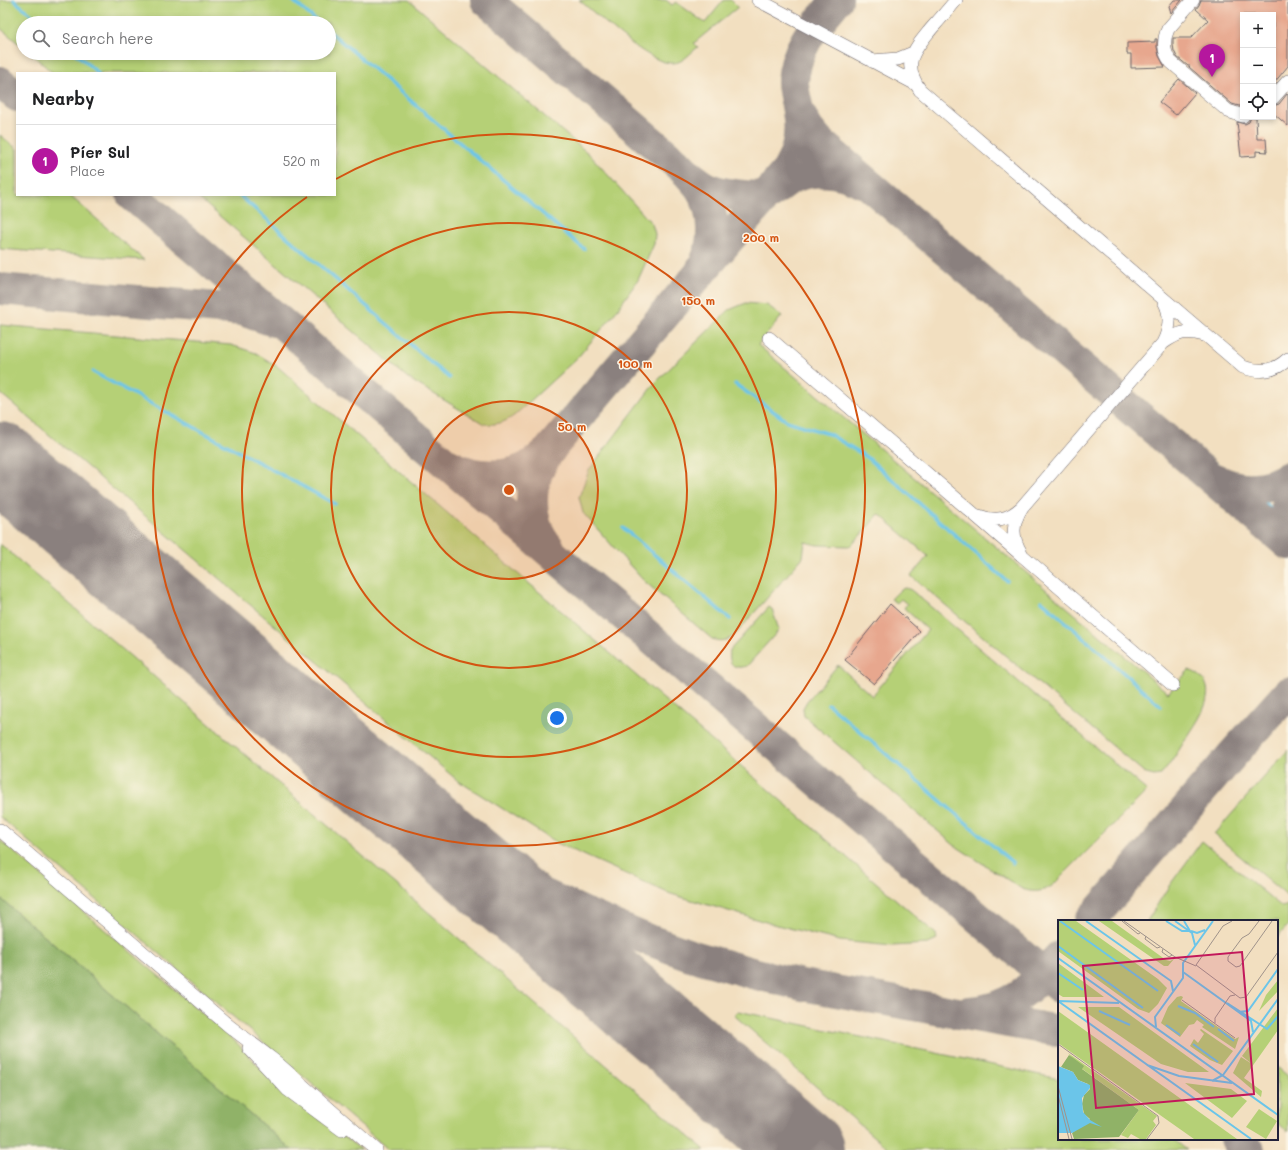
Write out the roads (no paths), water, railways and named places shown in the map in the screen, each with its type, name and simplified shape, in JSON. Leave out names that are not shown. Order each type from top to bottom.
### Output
[{"type":"lane","points":[[758,0],[916,84]]},
{"type":"lane","points":[[956,0],[915,48],[911,68],[916,84],[920,90],[1243,367],[1264,371],[1280,366],[1288,359]]},
{"type":"lane","points":[[1193,0],[1165,34],[1164,42],[1166,56],[1170,62],[1228,111],[1240,115]]},
{"type":"lane","points":[[872,61],[898,59],[913,53]]},
{"type":"lane","points":[[1276,95],[1288,81]]},
{"type":"lane","points":[[1162,298],[1169,308],[1170,323],[1169,330],[1163,343]]},
{"type":"lane","points":[[1023,556],[1015,542],[1013,531],[1017,515],[1022,507],[1163,343],[1178,333],[1194,333],[1206,336]]},
{"type":"lane","points":[[769,338],[1173,685]]},
{"type":"lane","points":[[974,515],[990,520],[998,520],[1010,516],[1022,507]]},
{"type":"lane","points":[[0,830],[229,1026],[276,1062],[375,1150]]},
{"type":"waterway","points":[[14,0],[33,16]]},
{"type":"waterway","points":[[292,0],[311,16]]},
{"type":"waterway","points":[[336,37],[584,249]]},
{"type":"waterway","points":[[83,60],[97,72]]},
{"type":"waterway","points":[[240,196],[449,378]]},
{"type":"waterway","points":[[93,372],[335,504]]},
{"type":"waterway","points":[[735,384],[787,421],[829,434],[867,457],[1007,581]]},
{"type":"waterway","points":[[1131,395],[1288,522]]},
{"type":"waterway","points":[[623,528],[730,619]]},
{"type":"waterway","points":[[1042,601],[1161,706]]},
{"type":"waterway","points":[[828,704],[1013,863]]},
{"type":"place","name":"Píer Sul","points":[[1212,77]]}]
